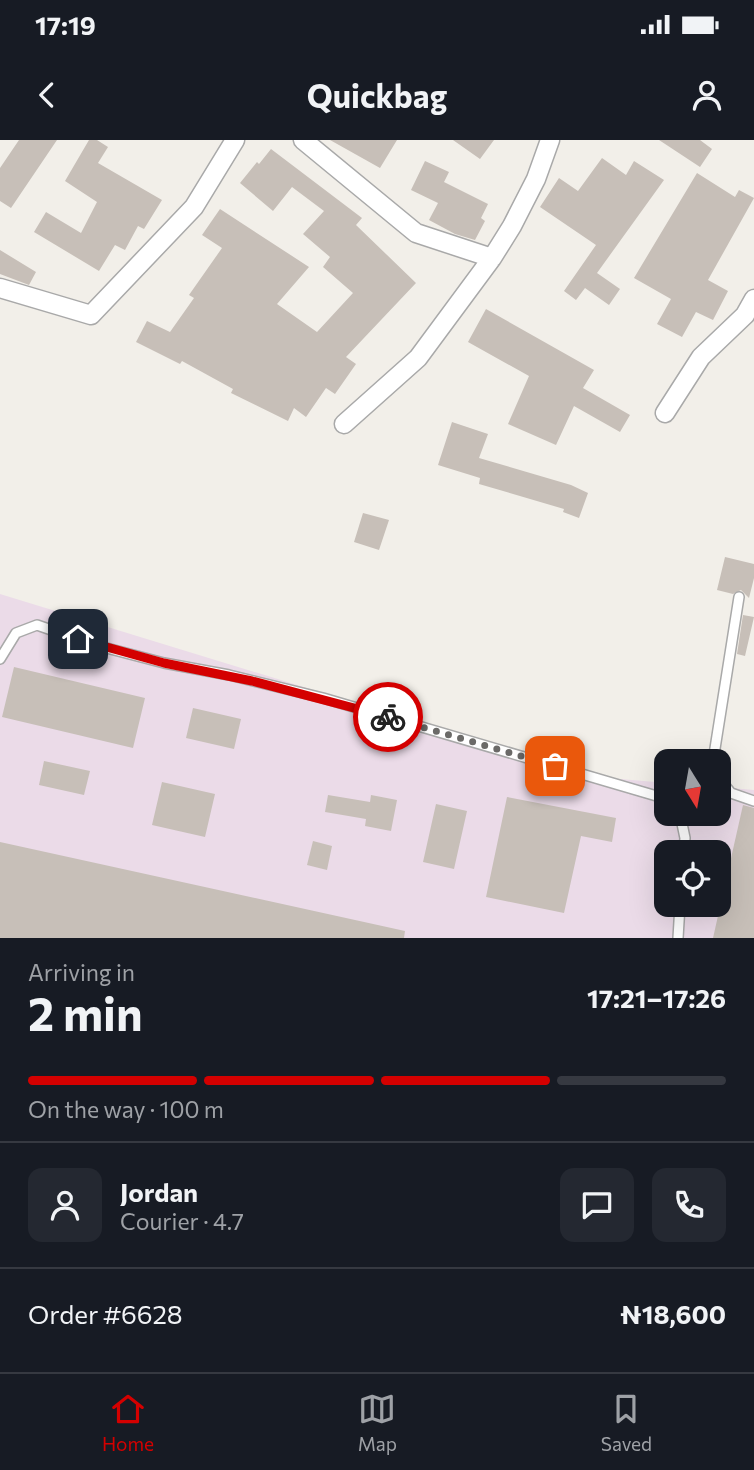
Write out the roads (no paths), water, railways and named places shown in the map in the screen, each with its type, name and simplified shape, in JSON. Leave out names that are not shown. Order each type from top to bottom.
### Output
[{"type":"street","points":[[0,288],[91,315],[194,207],[235,140]]},
{"type":"street","points":[[303,140],[416,233],[492,258]]},
{"type":"street","points":[[344,424],[418,358],[492,258],[536,179],[550,140]]},
{"type":"street","points":[[665,414],[701,357],[745,315],[754,299]]},
{"type":"lane","points":[[715,749],[739,597]]},
{"type":"lane","points":[[0,659],[16,633],[37,625],[95,645],[164,663],[229,675],[323,698],[654,795]]},
{"type":"lane","points":[[732,793],[754,801]]},
{"type":"lane","points":[[678,938],[679,917]]}]
